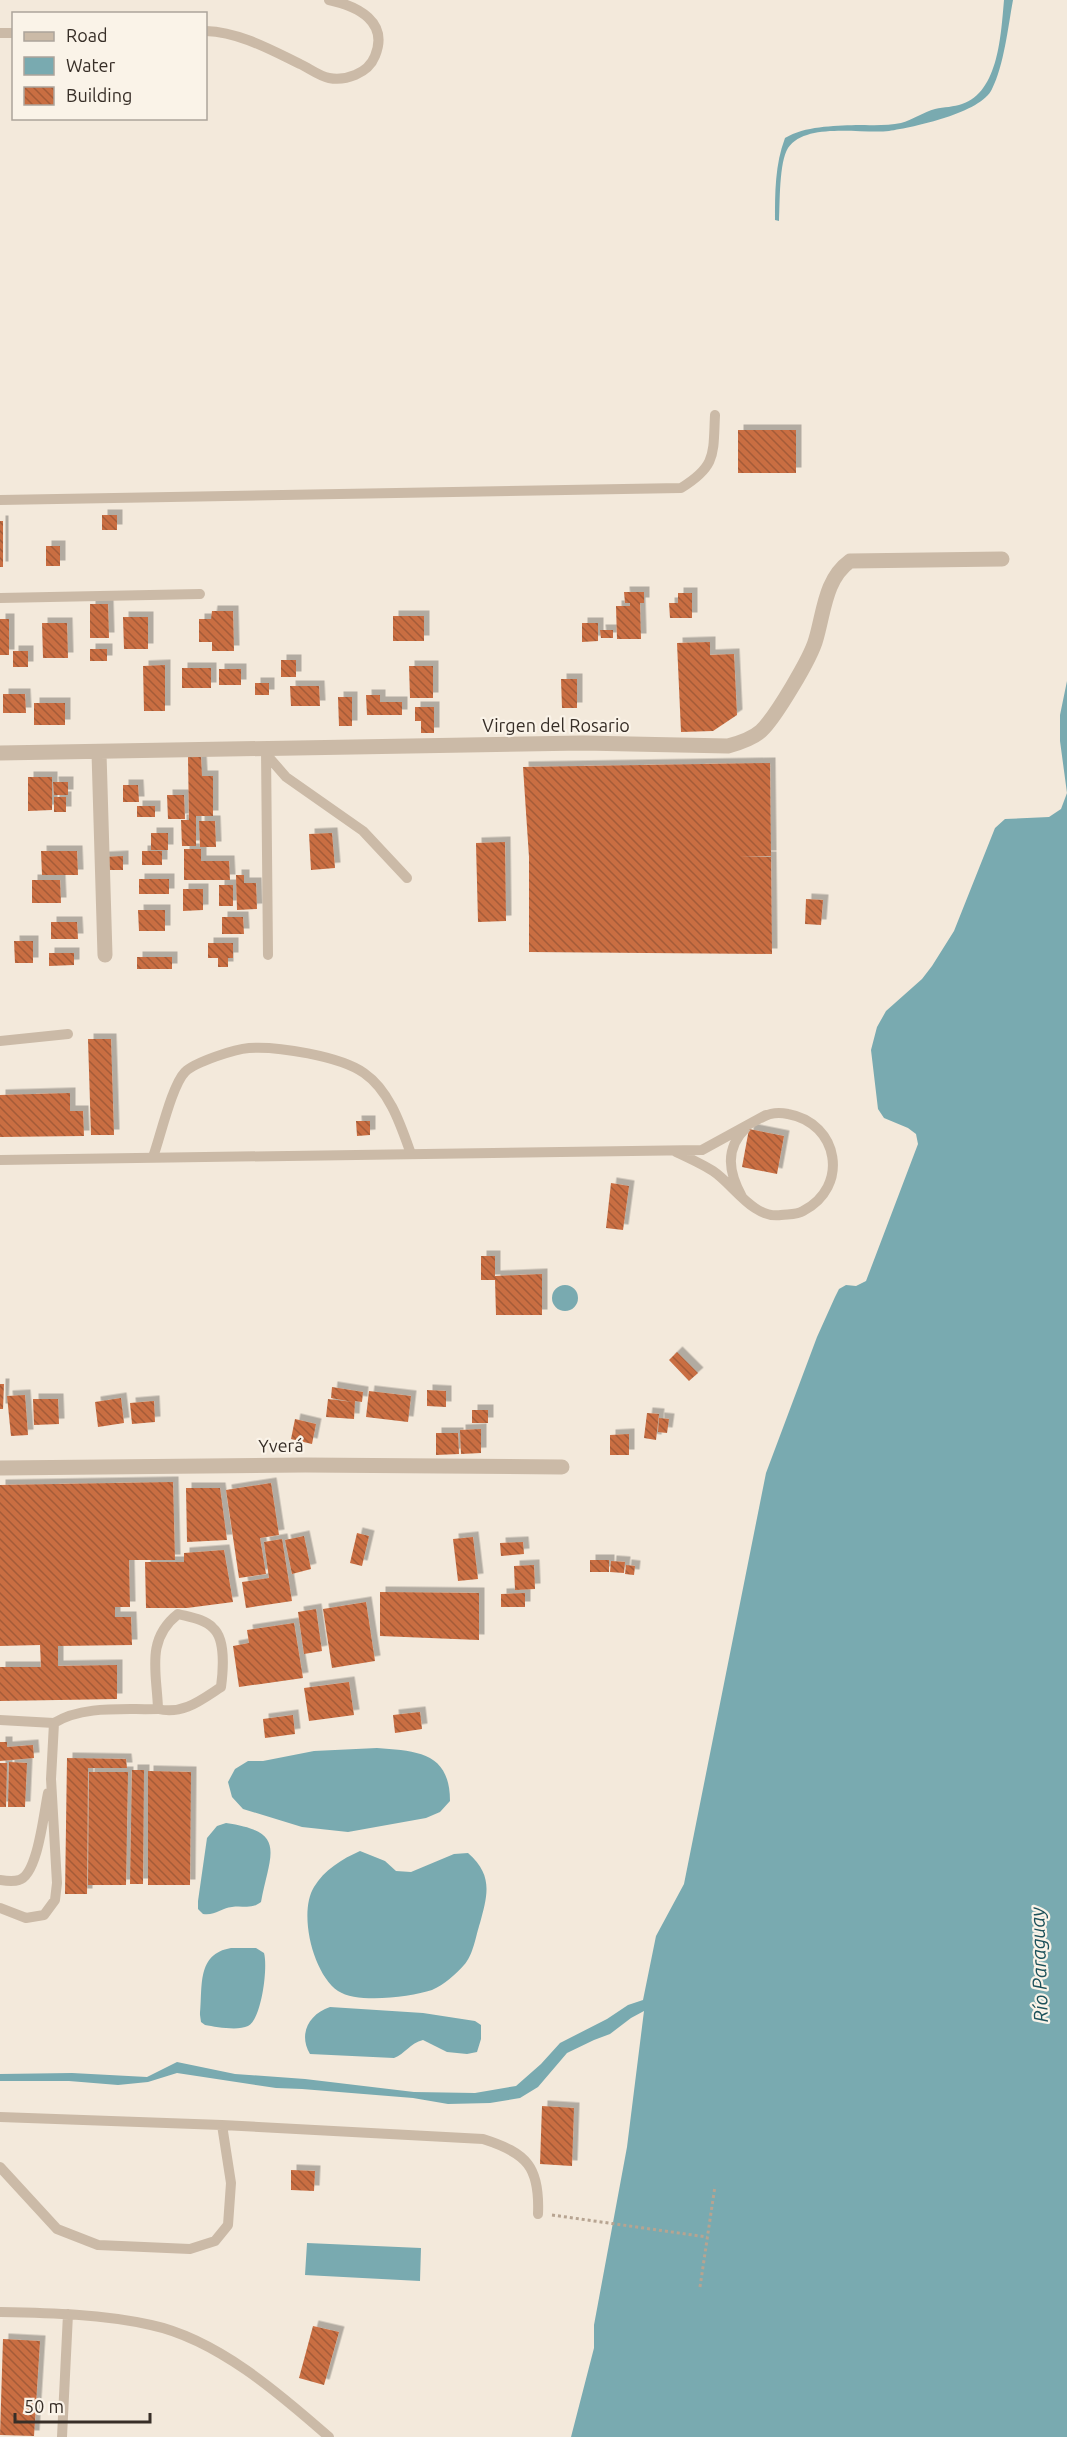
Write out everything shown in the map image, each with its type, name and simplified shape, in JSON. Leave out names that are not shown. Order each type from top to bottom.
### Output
[{"type":"street","name":"Virgen del Rosario","points":[[0,753],[266,752],[583,743],[728,746],[743,742],[761,731],[789,692],[815,642],[825,598],[839,569],[850,561],[1002,559]]},
{"type":"street","points":[[99,753],[105,955]]},
{"type":"street","name":"Yverá","points":[[0,1468],[305,1465],[562,1467]]},
{"type":"lane","points":[[207,31],[218,31],[268,48],[327,77],[345,79],[361,72],[374,59],[380,40],[374,23],[358,10],[328,0]]},
{"type":"lane","points":[[0,500],[681,488],[701,476],[712,455],[715,415]]},
{"type":"lane","points":[[0,598],[200,594]]},
{"type":"lane","points":[[266,752],[286,777],[363,831],[408,878]]},
{"type":"lane","points":[[266,752],[268,955]]},
{"type":"lane","points":[[0,1041],[68,1034]]},
{"type":"lane","points":[[153,1158],[176,1089],[185,1072],[207,1060],[248,1048],[319,1056],[340,1061],[364,1073],[381,1091],[396,1114],[411,1154]]},
{"type":"lane","points":[[0,1160],[702,1150],[766,1115],[780,1113],[800,1116],[821,1131],[833,1156],[832,1177],[820,1200],[801,1213],[776,1216],[761,1212],[715,1172],[674,1151]]},
{"type":"lane","points":[[742,1197],[732,1179],[731,1154],[737,1138],[744,1129],[766,1115]]},
{"type":"lane","points":[[0,1720],[54,1723],[68,1714],[84,1712],[158,1709],[168,1712],[188,1708],[221,1687],[224,1669],[220,1637],[213,1627],[200,1620],[178,1614],[164,1625],[154,1656],[158,1709]]},
{"type":"lane","points":[[0,1908],[26,1918],[44,1915],[55,1900],[57,1883],[51,1779],[54,1723]]},
{"type":"lane","points":[[0,1880],[20,1880],[28,1874],[36,1854],[51,1779]]},
{"type":"lane","points":[[0,2116],[483,2139],[510,2147],[533,2170],[539,2188],[538,2214]]},
{"type":"lane","points":[[0,2168],[57,2229],[98,2246],[190,2249],[215,2241],[228,2225],[231,2184],[222,2125]]},
{"type":"lane","points":[[0,2312],[68,2314],[153,2325],[209,2347],[261,2382],[325,2436]]},
{"type":"lane","points":[[62,2437],[68,2314]]},
{"type":"path","points":[[700,2288],[715,2186]]},
{"type":"path","points":[[538,2214],[707,2237]]},
{"type":"water","points":[[1004,0],[1013,0],[1005,46],[1000,69],[992,89],[985,98],[946,118],[914,126],[877,132],[820,132],[796,140],[785,154],[780,183],[779,221],[775,220],[777,168],[785,138],[819,127],[901,123],[935,109],[962,104],[974,97],[984,87],[996,60]]},
{"type":"water","points":[[1067,681],[1067,793],[1060,741],[1060,715]]},
{"type":"water","name":"Río Paraguay","points":[[1067,793],[1067,2437],[571,2437],[594,2348],[594,2325],[627,2147],[644,2011],[610,2034],[567,2053],[538,2087],[520,2098],[490,2103],[448,2104],[413,2098],[276,2088],[177,2073],[148,2082],[118,2085],[69,2081],[0,2081],[0,2074],[72,2073],[147,2077],[177,2062],[235,2074],[305,2079],[414,2092],[475,2093],[516,2086],[560,2043],[607,2019],[628,2005],[643,2000],[656,1936],[684,1884],[766,1473],[817,1337],[835,1297],[839,1289],[846,1285],[856,1286],[866,1281],[918,1144],[916,1134],[884,1118],[878,1109],[871,1050],[877,1027],[886,1011],[922,979],[954,931],[995,828],[1005,819],[1049,817],[1061,809]]},
{"type":"water","points":[[565,1285],[574,1289],[578,1298],[574,1307],[565,1311],[556,1307],[552,1298],[556,1289]]},
{"type":"water","points":[[377,1748],[418,1753],[437,1763],[444,1772],[449,1785],[450,1801],[440,1812],[426,1818],[348,1832],[302,1827],[243,1809],[232,1797],[228,1782],[235,1769],[248,1761],[263,1761],[314,1751]]},
{"type":"water","points":[[226,1823],[259,1832],[267,1839],[270,1858],[261,1902],[254,1906],[232,1907],[211,1914],[203,1914],[198,1909],[198,1901],[207,1838],[217,1826]]},
{"type":"water","points":[[360,1851],[385,1861],[396,1871],[411,1872],[454,1854],[468,1853],[482,1869],[486,1894],[472,1951],[461,1968],[436,1988],[398,1997],[358,1997],[338,1991],[321,1971],[308,1927],[309,1898],[318,1881],[328,1870]]},
{"type":"water","points":[[231,1948],[256,1948],[264,1953],[264,1980],[257,2013],[253,2021],[244,2027],[227,2028],[205,2025],[201,2022],[200,2015],[202,1983],[207,1964],[220,1951]]},
{"type":"water","points":[[330,2007],[423,2013],[475,2021],[481,2025],[481,2039],[477,2052],[467,2054],[447,2052],[423,2040],[394,2058],[310,2054],[305,2039],[308,2026],[316,2014]]},
{"type":"water","points":[[307,2243],[421,2248],[420,2281],[305,2275]]},
{"type":"building","points":[[738,430],[796,430],[796,473],[738,473]]},
{"type":"building","points":[[102,515],[117,515],[117,530],[102,530]]},
{"type":"building","points":[[0,521],[3,521],[3,567],[0,567]]},
{"type":"building","points":[[46,546],[60,546],[60,566],[46,566]]},
{"type":"building","points":[[624,592],[644,592],[644,603],[640,603],[641,639],[617,639],[616,606],[630,606],[630,603],[625,603]]},
{"type":"building","points":[[678,593],[692,593],[692,618],[670,618],[669,603],[678,603]]},
{"type":"building","points":[[90,604],[108,604],[109,638],[90,638]]},
{"type":"building","points":[[212,611],[233,611],[234,651],[212,651],[212,642],[199,642],[199,619],[211,619]]},
{"type":"building","points":[[393,616],[424,616],[424,641],[393,641]]},
{"type":"building","points":[[123,617],[148,617],[148,649],[124,649]]},
{"type":"building","points":[[0,619],[9,619],[9,655],[0,655]]},
{"type":"building","points":[[42,623],[67,623],[68,658],[43,658]]},
{"type":"building","points":[[582,623],[598,623],[598,641],[582,642]]},
{"type":"building","points":[[600,630],[613,630],[613,638],[601,638]]},
{"type":"building","points":[[710,642],[710,655],[734,654],[737,715],[713,731],[681,732],[677,643]]},
{"type":"building","points":[[90,649],[107,649],[107,661],[90,661]]},
{"type":"building","points":[[13,651],[28,651],[28,667],[13,667]]},
{"type":"building","points":[[281,660],[296,660],[296,677],[281,677]]},
{"type":"building","points":[[165,665],[165,711],[144,711],[143,666]]},
{"type":"building","points":[[409,666],[433,666],[433,698],[410,698]]},
{"type":"building","points":[[182,668],[211,668],[211,688],[182,688]]},
{"type":"building","points":[[219,669],[241,669],[241,685],[219,685]]},
{"type":"building","points":[[561,679],[577,679],[577,708],[562,708]]},
{"type":"building","points":[[255,683],[269,683],[269,695],[255,695]]},
{"type":"building","points":[[290,686],[319,686],[320,706],[291,706]]},
{"type":"building","points":[[3,694],[25,694],[26,713],[3,713]]},
{"type":"building","points":[[366,695],[380,695],[380,702],[402,702],[402,715],[367,715]]},
{"type":"building","points":[[338,697],[352,697],[352,726],[339,726]]},
{"type":"building","points":[[34,703],[65,703],[65,725],[34,725]]},
{"type":"building","points":[[415,707],[434,707],[434,733],[421,733],[421,721],[415,721]]},
{"type":"building","points":[[188,757],[201,757],[202,776],[213,776],[213,816],[196,816],[196,846],[182,846],[181,820],[189,820]]},
{"type":"building","points":[[770,763],[771,856],[739,857],[771,857],[772,954],[529,952],[529,857],[523,767]]},
{"type":"building","points":[[28,777],[52,777],[52,810],[28,811]]},
{"type":"building","points":[[53,782],[68,782],[68,795],[54,795]]},
{"type":"building","points":[[123,785],[138,785],[139,802],[123,802]]},
{"type":"building","points":[[167,795],[184,795],[185,819],[168,819]]},
{"type":"building","points":[[54,797],[66,797],[66,812],[54,812]]},
{"type":"building","points":[[137,806],[155,806],[155,817],[137,817]]},
{"type":"building","points":[[199,821],[215,821],[216,847],[200,847]]},
{"type":"building","points":[[151,833],[168,833],[168,850],[151,850]]},
{"type":"building","points":[[332,833],[335,868],[311,870],[309,834]]},
{"type":"building","points":[[505,842],[506,921],[478,922],[476,843]]},
{"type":"building","points":[[184,849],[201,849],[201,861],[229,861],[230,880],[184,880]]},
{"type":"building","points":[[41,851],[77,851],[78,875],[42,875]]},
{"type":"building","points":[[142,851],[162,851],[162,865],[142,865]]},
{"type":"building","points":[[123,856],[123,870],[104,870],[103,857]]},
{"type":"building","points":[[236,875],[244,875],[244,883],[256,883],[257,909],[237,910]]},
{"type":"building","points":[[139,879],[169,879],[169,894],[139,894]]},
{"type":"building","points":[[32,880],[60,880],[61,903],[32,903]]},
{"type":"building","points":[[219,885],[233,885],[233,906],[219,906]]},
{"type":"building","points":[[183,889],[203,889],[203,910],[183,911]]},
{"type":"building","points":[[806,899],[823,900],[821,925],[805,924]]},
{"type":"building","points":[[138,910],[165,910],[165,931],[139,931]]},
{"type":"building","points":[[222,917],[243,917],[244,934],[222,934]]},
{"type":"building","points":[[51,922],[77,922],[78,939],[51,939]]},
{"type":"building","points":[[14,941],[33,941],[33,963],[15,963]]},
{"type":"building","points":[[208,943],[233,943],[233,958],[228,958],[228,967],[218,967],[218,958],[208,958]]},
{"type":"building","points":[[49,953],[74,953],[74,965],[49,966]]},
{"type":"building","points":[[137,957],[172,957],[172,969],[137,969]]},
{"type":"building","points":[[88,1039],[111,1039],[114,1135],[91,1135]]},
{"type":"building","points":[[70,1093],[70,1111],[83,1111],[84,1136],[0,1137],[0,1095]]},
{"type":"building","points":[[356,1121],[370,1121],[370,1135],[357,1136]]},
{"type":"building","points":[[749,1129],[784,1136],[777,1174],[742,1167]]},
{"type":"building","points":[[611,1183],[629,1186],[623,1230],[606,1228]]},
{"type":"building","points":[[481,1256],[495,1256],[495,1276],[542,1274],[542,1315],[496,1315],[495,1280],[481,1280]]},
{"type":"building","points":[[677,1352],[698,1373],[689,1381],[669,1360]]},
{"type":"building","points":[[0,1384],[4,1384],[3,1409],[0,1409]]},
{"type":"building","points":[[332,1387],[363,1392],[362,1402],[355,1401],[354,1419],[326,1417],[328,1399],[353,1402],[331,1398]]},
{"type":"building","points":[[427,1390],[446,1391],[446,1407],[427,1406]]},
{"type":"building","points":[[369,1391],[411,1396],[408,1422],[366,1417]]},
{"type":"building","points":[[25,1395],[28,1435],[11,1436],[7,1396]]},
{"type":"building","points":[[121,1398],[124,1423],[98,1427],[95,1402]]},
{"type":"building","points":[[33,1399],[58,1399],[59,1424],[34,1425]]},
{"type":"building","points":[[154,1401],[155,1422],[132,1424],[130,1403]]},
{"type":"building","points":[[472,1410],[488,1410],[488,1423],[472,1423]]},
{"type":"building","points":[[647,1413],[659,1414],[656,1440],[644,1438]]},
{"type":"building","points":[[659,1418],[669,1419],[667,1433],[658,1432]]},
{"type":"building","points":[[295,1419],[316,1424],[312,1444],[291,1439]]},
{"type":"building","points":[[481,1429],[481,1453],[461,1454],[460,1430]]},
{"type":"building","points":[[436,1433],[458,1433],[459,1454],[436,1455]]},
{"type":"building","points":[[629,1434],[629,1455],[610,1455],[610,1435]]},
{"type":"building","points":[[173,1482],[175,1560],[129,1560],[130,1607],[115,1607],[115,1617],[131,1617],[132,1645],[58,1646],[58,1666],[117,1665],[117,1699],[0,1701],[0,1667],[41,1667],[40,1645],[0,1646],[0,1485]]},
{"type":"building","points":[[271,1483],[279,1535],[260,1538],[266,1574],[239,1578],[226,1490]]},
{"type":"building","points":[[186,1488],[220,1488],[227,1540],[187,1542]]},
{"type":"building","points":[[357,1533],[369,1536],[362,1566],[350,1563]]},
{"type":"building","points":[[304,1536],[311,1569],[292,1574],[285,1540]]},
{"type":"building","points":[[473,1537],[478,1579],[458,1581],[453,1539]]},
{"type":"building","points":[[282,1539],[292,1601],[246,1608],[242,1582],[269,1578],[264,1542]]},
{"type":"building","points":[[523,1542],[524,1554],[501,1556],[500,1543]]},
{"type":"building","points":[[224,1550],[233,1602],[187,1608],[146,1608],[145,1562],[184,1562],[184,1553]]},
{"type":"building","points":[[590,1560],[609,1560],[609,1572],[590,1572]]},
{"type":"building","points":[[611,1561],[625,1562],[624,1573],[610,1572]]},
{"type":"building","points":[[534,1565],[535,1589],[515,1590],[514,1566]]},
{"type":"building","points":[[626,1565],[635,1566],[634,1575],[625,1574]]},
{"type":"building","points":[[380,1592],[479,1593],[479,1640],[380,1636]]},
{"type":"building","points":[[525,1593],[525,1607],[501,1607],[501,1594]]},
{"type":"building","points":[[366,1602],[375,1661],[332,1668],[323,1609]]},
{"type":"building","points":[[316,1609],[322,1651],[304,1654],[298,1612]]},
{"type":"building","points":[[294,1623],[303,1678],[239,1687],[233,1646],[249,1643],[247,1630]]},
{"type":"building","points":[[349,1682],[354,1715],[309,1721],[304,1688]]},
{"type":"building","points":[[420,1712],[422,1729],[395,1733],[393,1715]]},
{"type":"building","points":[[293,1715],[295,1734],[265,1738],[263,1719]]},
{"type":"building","points":[[0,1742],[7,1742],[7,1747],[33,1745],[34,1758],[0,1761]]},
{"type":"building","points":[[67,1758],[126,1759],[127,1768],[88,1768],[87,1894],[65,1894]]},
{"type":"building","points":[[9,1762],[27,1763],[25,1807],[8,1807]]},
{"type":"building","points":[[0,1763],[7,1763],[6,1807],[0,1807]]},
{"type":"building","points":[[132,1770],[144,1770],[143,1884],[130,1884]]},
{"type":"building","points":[[148,1771],[191,1772],[190,1885],[148,1885]]},
{"type":"building","points":[[89,1772],[128,1772],[126,1885],[88,1885]]},
{"type":"building","points":[[542,2106],[574,2108],[572,2166],[540,2164]]},
{"type":"building","points":[[291,2170],[315,2171],[314,2191],[291,2190]]},
{"type":"building","points":[[313,2326],[339,2332],[324,2385],[299,2378]]},
{"type":"building","points":[[3,2339],[40,2341],[34,2436],[0,2435]]}]
